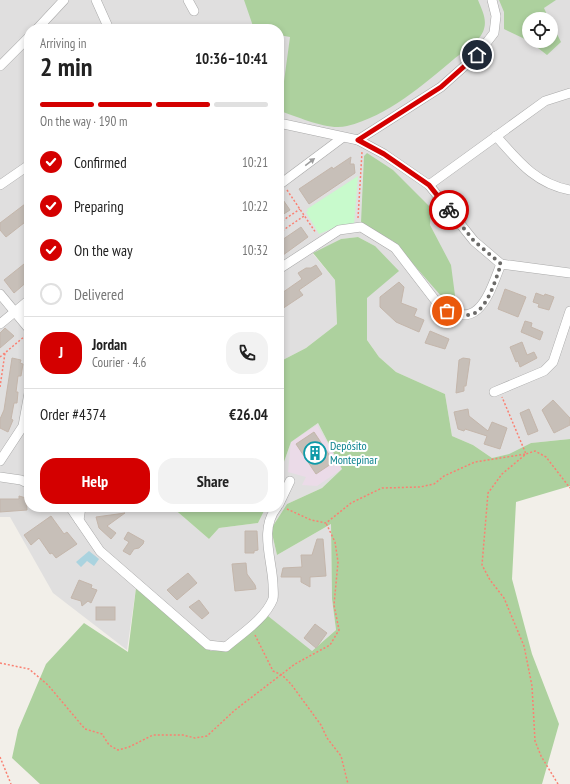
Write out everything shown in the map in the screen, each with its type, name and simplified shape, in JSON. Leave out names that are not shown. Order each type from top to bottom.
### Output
[{"type":"street","points":[[42,24],[64,0]]},
{"type":"street","points":[[96,0],[108,24]]},
{"type":"street","points":[[188,0],[194,11]]},
{"type":"street","points":[[360,141],[441,87],[477,55],[494,33],[496,16],[492,0]]},
{"type":"street","points":[[0,66],[24,42]]},
{"type":"street","points":[[429,185],[545,101],[570,93]]},
{"type":"street","points":[[284,124],[360,141],[384,154],[429,185],[474,241],[501,264],[570,273]]},
{"type":"street","points":[[496,136],[536,177],[555,187],[570,190]]},
{"type":"street","points":[[284,182],[342,138]]},
{"type":"street","points":[[0,185],[24,168]]},
{"type":"street","points":[[284,266],[339,230],[362,227],[395,248],[438,304],[447,311],[462,315],[471,315],[481,308],[487,300],[501,264]]},
{"type":"street","points":[[0,294],[24,323]]},
{"type":"street","points":[[0,324],[24,304]]},
{"type":"street","points":[[497,391],[544,371],[553,362],[570,311]]},
{"type":"street","points":[[15,312],[24,313]]},
{"type":"street","points":[[0,461],[23,426],[24,420]]},
{"type":"street","points":[[0,477],[24,482]]},
{"type":"street","points":[[284,494],[290,481]]},
{"type":"street","points":[[73,512],[100,551],[208,645],[226,647],[264,614],[273,598],[268,528],[273,512]]},
{"type":"street","points":[[79,520],[80,512]]},
{"type":"path","points":[[358,228],[360,141]]},
{"type":"path","points":[[284,188],[300,209],[321,242]]},
{"type":"path","points":[[284,220],[300,209]]},
{"type":"path","points":[[284,230],[304,216]]},
{"type":"path","points":[[0,357],[24,337]]},
{"type":"path","points":[[0,387],[5,353]]},
{"type":"path","points":[[497,391],[526,454]]},
{"type":"path","points":[[284,507],[311,520],[326,523],[351,503],[382,488],[420,487],[434,484],[444,476],[475,462],[526,454],[535,451],[546,457],[570,488]]},
{"type":"path","points":[[526,454],[502,474],[488,493],[482,566],[490,580],[504,598],[524,646],[532,686],[535,741],[541,756],[558,784]]},
{"type":"path","points":[[0,663],[29,670],[48,685],[85,729],[102,734],[109,745],[118,750],[129,748],[153,735],[182,735],[195,738],[207,736],[235,710],[295,664],[330,646],[339,630],[334,605],[338,562],[334,542],[326,523]]},
{"type":"path","points":[[248,628],[260,643],[267,662],[273,671],[282,675],[308,707],[321,725],[327,738],[341,756],[348,784]]},
{"type":"path","points":[[0,757],[11,784]]},
{"type":"shaded area","points":[[0,0],[570,0],[570,439],[531,443],[509,454],[492,458],[473,445],[452,436],[445,394],[396,372],[379,357],[367,340],[367,298],[375,246],[358,237],[341,239],[313,254],[335,280],[337,324],[306,348],[284,359],[284,24],[24,24],[24,512],[178,512],[209,539],[219,528],[258,523],[264,512],[282,512],[271,529],[277,555],[331,524],[332,599],[336,630],[312,651],[229,649],[211,651],[136,588],[127,650],[53,593],[10,517],[0,517]]},
{"type":"shaded area","points":[[318,423],[342,469],[322,488],[287,504],[284,509],[284,462],[291,442]]},
{"type":"shaded area","points":[[317,425],[342,469],[317,486],[302,485],[306,477],[288,472],[291,442]]},
{"type":"green space","points":[[244,0],[478,0],[484,14],[485,22],[482,34],[471,46],[417,89],[377,115],[347,126],[339,127],[331,127],[314,123],[284,112],[284,81],[290,37],[284,36],[284,24],[252,24]]},
{"type":"green space","points":[[499,0],[556,0],[544,8],[546,12],[522,12],[522,38],[504,29],[504,12]]},
{"type":"green space","points":[[558,36],[561,42],[558,45]]},
{"type":"green space","points":[[538,48],[555,48],[547,55]]},
{"type":"green space","points":[[367,153],[393,170],[431,208],[430,225],[451,265],[456,303],[449,304],[393,241],[361,223],[364,156]]},
{"type":"green space","points":[[358,176],[354,225],[341,225],[319,234],[306,212],[308,211],[307,209]]},
{"type":"green space","points":[[358,237],[375,246],[399,271],[367,298],[367,340],[379,357],[396,372],[445,394],[452,436],[473,445],[492,458],[509,454],[531,443],[570,439],[570,486],[516,502],[512,579],[532,654],[559,724],[542,784],[40,784],[12,758],[18,730],[46,664],[84,623],[128,652],[136,588],[211,651],[230,649],[268,616],[312,651],[336,630],[332,599],[331,524],[277,555],[271,529],[282,512],[284,512],[287,504],[322,488],[342,469],[318,423],[291,442],[284,462],[284,359],[306,348],[337,324],[335,280],[313,253],[341,239]]},
{"type":"green space","points":[[178,512],[264,512],[258,523],[219,528],[209,539]]},
{"type":"water","points":[[89,551],[99,559],[94,566],[87,561],[81,567],[76,562]]},
{"type":"building","points":[[351,157],[350,164],[354,164],[355,173],[309,204],[299,189],[332,167],[333,169]]},
{"type":"building","points":[[284,201],[290,210],[284,214]]},
{"type":"building","points":[[24,205],[24,223],[6,237],[0,230],[0,223]]},
{"type":"building","points":[[301,227],[308,237],[284,254],[284,239]]},
{"type":"building","points":[[24,264],[24,284],[14,293],[4,280]]},
{"type":"building","points":[[316,265],[322,274],[299,290],[303,295],[284,308],[284,292],[302,279],[298,273],[306,268],[311,268]]},
{"type":"building","points":[[399,282],[404,287],[401,303],[417,309],[414,316],[424,320],[419,332],[396,322],[380,307],[380,297]]},
{"type":"building","points":[[505,289],[526,297],[518,317],[498,309]]},
{"type":"building","points":[[536,293],[554,297],[549,310],[538,307],[539,304],[533,302]]},
{"type":"building","points":[[525,321],[532,323],[531,327],[543,332],[540,340],[521,332]]},
{"type":"building","points":[[5,328],[14,336],[0,348],[0,333]]},
{"type":"building","points":[[430,331],[449,339],[445,349],[425,343]]},
{"type":"building","points":[[522,342],[527,355],[534,352],[537,358],[520,367],[518,361],[516,362],[510,347]]},
{"type":"building","points":[[12,358],[21,360],[20,363],[23,364],[21,376],[18,376],[16,392],[18,392],[17,403],[14,403],[11,419],[13,420],[8,432],[0,428],[0,419],[4,410]]},
{"type":"building","points":[[463,358],[470,359],[466,386],[464,386],[464,391],[456,393],[459,360]]},
{"type":"building","points":[[553,400],[570,418],[570,425],[554,433],[542,410]]},
{"type":"building","points":[[468,409],[469,416],[488,431],[492,422],[507,428],[500,449],[484,444],[487,436],[465,429],[464,431],[458,429],[454,412]]},
{"type":"building","points":[[529,409],[538,431],[528,435],[520,413]]},
{"type":"building","name":"Depósito Montepinar","points":[[314,432],[334,462],[316,474],[296,444]]},
{"type":"building","points":[[19,496],[24,497],[24,510],[0,512],[0,499],[19,499]]},
{"type":"building","points":[[125,513],[107,526],[116,533],[111,539],[99,528],[96,517]]},
{"type":"building","points":[[51,516],[64,534],[67,532],[77,544],[56,558],[52,553],[50,554],[39,538],[31,545],[24,535]]},
{"type":"building","points":[[245,531],[257,531],[258,550],[254,551],[254,553],[245,553]]},
{"type":"building","points":[[128,532],[144,541],[139,548],[134,549],[130,555],[123,551],[129,542],[124,539]]},
{"type":"building","points":[[317,539],[323,539],[326,576],[310,577],[310,587],[301,582],[301,577],[281,577],[283,568],[302,567],[301,555],[312,555]]},
{"type":"building","points":[[246,563],[247,574],[255,585],[256,589],[235,591],[232,564]]},
{"type":"building","points":[[188,573],[197,583],[177,600],[167,590]]},
{"type":"building","points":[[79,580],[92,585],[91,588],[97,590],[91,603],[88,601],[82,606],[81,601],[71,598]]},
{"type":"building","points":[[199,600],[209,613],[202,619],[189,607]]},
{"type":"building","points":[[96,607],[115,607],[115,620],[96,620]]},
{"type":"building","points":[[315,624],[327,633],[316,648],[304,638]]},
{"type":"way so far","points":[[447,311],[462,315],[471,315],[481,308],[487,300],[501,264],[474,241],[449,210]]},
{"type":"place","name":"Depósito Montepinar","points":[[315,453]]},
{"type":"route","points":[[449,210],[429,185],[384,154],[358,140],[441,87],[477,55]]}]
